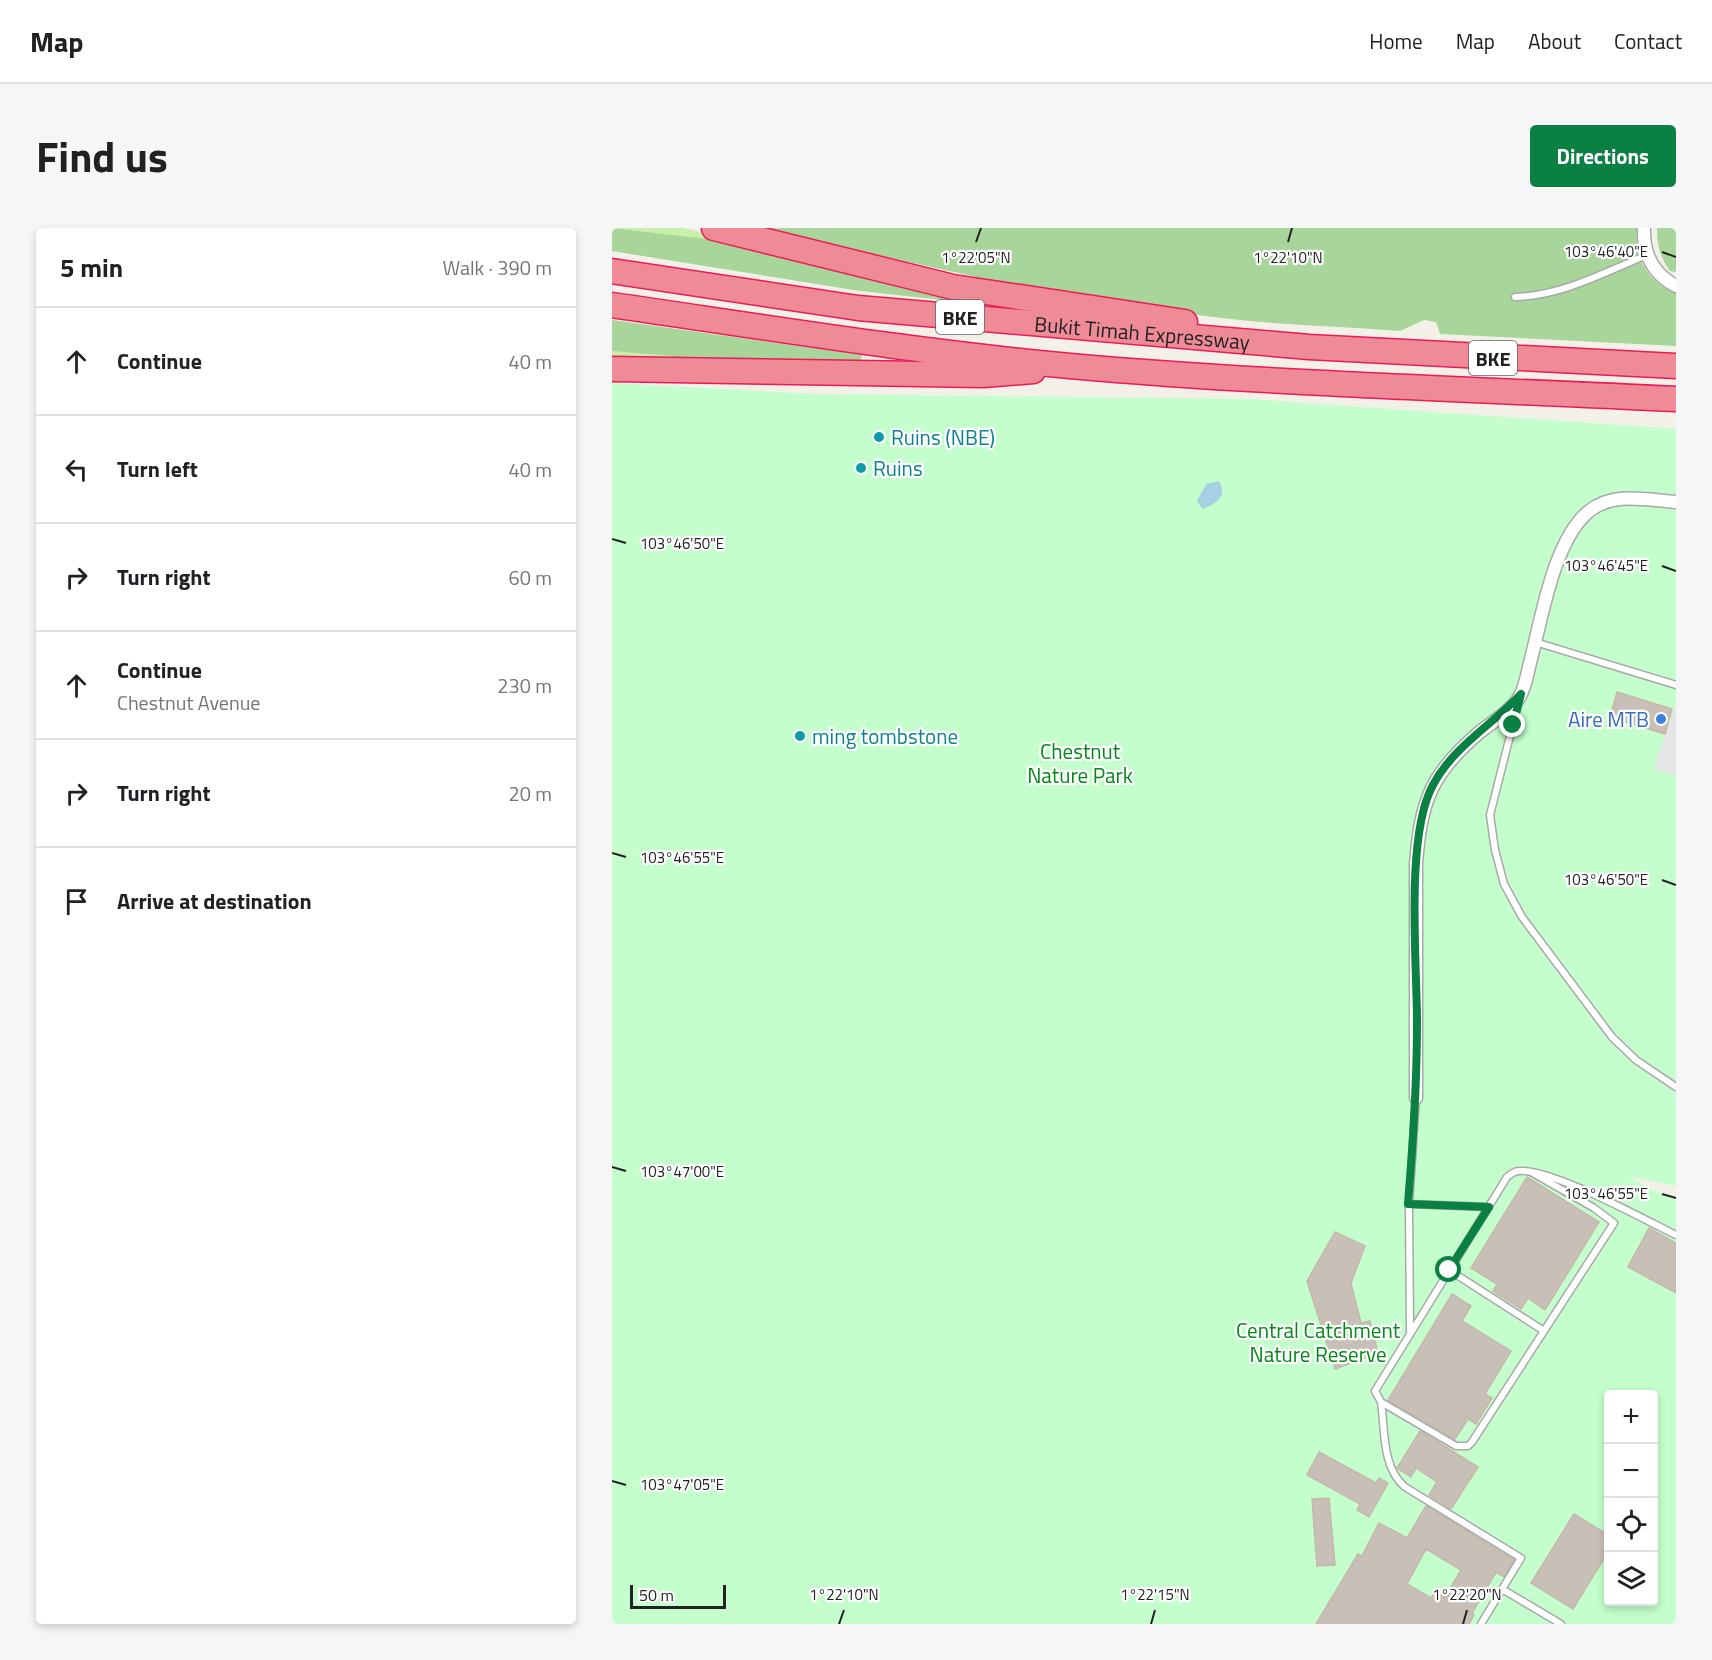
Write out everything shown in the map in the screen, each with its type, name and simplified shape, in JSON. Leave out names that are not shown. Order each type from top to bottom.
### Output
[{"type":"highway","points":[[714,228],[953,287],[1214,326],[1309,347]]},
{"type":"highway","name":"Bukit Timah Expressway","points":[[612,271],[858,308],[1309,347],[1676,366]]},
{"type":"highway","name":"Bukit Timah Expressway","points":[[612,305],[855,341],[1071,366],[1308,383],[1676,399]]},
{"type":"highway","points":[[612,369],[983,375],[1011,374],[1071,366]]},
{"type":"highway","points":[[1625,396],[1676,410]]},
{"type":"street","points":[[1644,228],[1643,243],[1647,255],[1657,272],[1676,286]]},
{"type":"street","points":[[1416,1098],[1416,864],[1423,813],[1432,786],[1455,753],[1521,694],[1564,544],[1569,534],[1588,512],[1607,501],[1618,499],[1676,502]]},
{"type":"lane","points":[[1515,297],[1548,293],[1647,255]]},
{"type":"lane","points":[[1535,642],[1676,685]]},
{"type":"lane","points":[[1521,694],[1490,815],[1495,850],[1504,885],[1522,917],[1612,1037],[1636,1059],[1676,1087]]},
{"type":"lane","points":[[1410,1333],[1408,1204],[1416,1098]]},
{"type":"lane","points":[[1481,1624],[1521,1558],[1405,1487],[1395,1478],[1389,1465],[1381,1402],[1376,1391],[1378,1383],[1513,1172],[1531,1172],[1564,1182],[1676,1235]]},
{"type":"lane","points":[[1381,1402],[1456,1446],[1468,1446],[1544,1331],[1614,1223],[1594,1208],[1531,1172]]},
{"type":"lane","points":[[1408,1204],[1489,1207]]},
{"type":"lane","points":[[1449,1270],[1544,1331]]},
{"type":"lane","points":[[1502,1589],[1561,1624]]},
{"type":"green space","points":[[612,228],[683,228],[749,244],[620,230]]},
{"type":"green space","points":[[612,228],[749,244],[944,292],[943,300],[860,291],[612,251]]},
{"type":"green space","points":[[765,228],[1637,228],[1638,249],[1644,268],[1657,283],[1676,293],[1676,346],[1440,334],[1436,322],[1424,320],[1400,331],[1237,320],[1101,301],[1044,290],[932,267]]},
{"type":"green space","points":[[1657,228],[1676,228],[1676,272],[1670,271],[1661,256]]},
{"type":"green space","points":[[612,320],[862,355],[860,364],[676,359],[671,356],[612,351]]},
{"type":"green space","points":[[612,351],[671,356],[676,359],[612,357]]},
{"type":"green space","points":[[612,383],[816,394],[1250,399],[1676,429],[1676,1186],[1627,1176],[1676,1201],[1676,1624],[612,1624]]},
{"type":"shaded area","points":[[1676,702],[1676,776],[1654,769]]},
{"type":"water","points":[[1219,481],[1222,495],[1213,504],[1203,509],[1197,501],[1206,484]]},
{"type":"building","points":[[1617,692],[1672,709],[1665,734],[1610,717]]},
{"type":"building","points":[[1527,1177],[1599,1222],[1545,1310],[1528,1298],[1521,1309],[1493,1291],[1497,1284],[1471,1268]]},
{"type":"building","points":[[1649,1228],[1676,1243],[1676,1293],[1628,1267]]},
{"type":"building","points":[[1335,1232],[1365,1246],[1351,1283],[1361,1323],[1370,1321],[1378,1353],[1335,1369],[1307,1281]]},
{"type":"building","points":[[1452,1294],[1471,1306],[1462,1321],[1511,1351],[1485,1394],[1492,1398],[1476,1424],[1468,1419],[1455,1439],[1388,1400]]},
{"type":"building","points":[[1420,1431],[1478,1467],[1451,1509],[1429,1495],[1437,1482],[1416,1468],[1411,1477],[1397,1468]]},
{"type":"building","points":[[1319,1452],[1376,1483],[1379,1478],[1388,1483],[1369,1517],[1357,1510],[1360,1504],[1307,1475]]},
{"type":"building","points":[[1329,1498],[1335,1565],[1317,1566],[1312,1499]]},
{"type":"building","points":[[1426,1506],[1514,1560],[1504,1577],[1496,1572],[1472,1613],[1474,1615],[1469,1624],[1316,1624],[1358,1554],[1362,1556],[1379,1523],[1407,1538]],"holes":[[[1426,1549],[1461,1570],[1445,1597],[1435,1591],[1431,1598],[1407,1584]]]},
{"type":"building","points":[[1574,1514],[1604,1533],[1604,1559],[1573,1609],[1531,1583]]},
{"type":"place","name":"Ruins (NBE)","points":[[879,437]]},
{"type":"place","name":"Ruins","points":[[861,468]]},
{"type":"place","name":"Aire MTB","points":[[1661,719]]},
{"type":"place","name":"ming tombstone","points":[[800,736]]},
{"type":"route","points":[[1449,1270],[1489,1207],[1408,1204],[1416,1098],[1416,864],[1419,830],[1432,786],[1443,768],[1455,753],[1506,711],[1521,694],[1513,725]]},
{"type":"park label","name":"Chestnut Nature Park","points":[[1080,763]]},
{"type":"park label","name":"Central Catchment Nature Reserve","points":[[1318,1342]]}]
